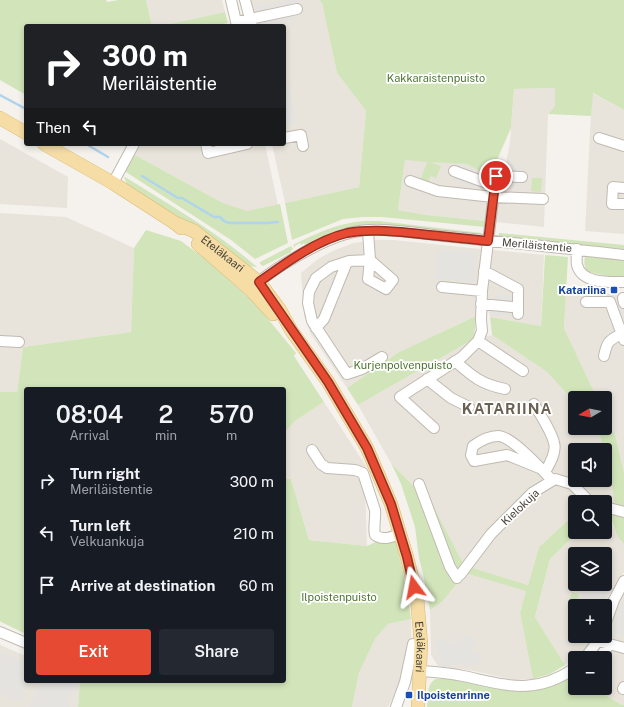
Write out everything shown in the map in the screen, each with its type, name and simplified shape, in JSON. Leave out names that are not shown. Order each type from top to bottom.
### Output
[{"type":"main road","points":[[0,118],[24,133]]},
{"type":"main road","name":"Eteläkaari","points":[[48,146],[113,183],[175,223],[194,231],[280,310],[291,330],[328,382],[367,448],[384,485],[412,575],[417,598],[421,644],[418,707]]},
{"type":"street","points":[[231,0],[236,24],[251,22],[297,9]]},
{"type":"street","points":[[245,0],[251,22]]},
{"type":"street","points":[[286,138],[301,135],[303,146]]},
{"type":"street","points":[[599,138],[624,146]]},
{"type":"street","points":[[113,183],[133,146]]},
{"type":"street","points":[[206,146],[208,153],[239,146]]},
{"type":"street","points":[[454,171],[496,177],[522,177]]},
{"type":"street","points":[[434,428],[400,397],[427,378],[462,357],[478,341],[482,331],[482,291],[496,177]]},
{"type":"street","points":[[410,181],[438,191],[543,199]]},
{"type":"street","points":[[624,188],[613,187],[612,204],[624,204]]},
{"type":"street","points":[[368,231],[370,260],[346,262],[331,267],[316,278],[309,292],[308,303],[312,321],[347,374],[362,368],[382,356]]},
{"type":"street","name":"Meriläistentie","points":[[255,286],[300,255],[324,242],[346,233],[368,231],[386,231],[577,249],[624,255]]},
{"type":"street","points":[[577,249],[577,266],[584,275],[598,281],[624,282]]},
{"type":"street","points":[[316,328],[324,319],[346,262]]},
{"type":"street","points":[[481,304],[515,311],[518,289],[484,271]]},
{"type":"street","points":[[442,287],[482,291]]},
{"type":"street","points":[[586,302],[610,302],[623,337],[611,339],[607,344],[604,356]]},
{"type":"street","points":[[0,341],[19,342]]},
{"type":"street","points":[[478,341],[523,371]]},
{"type":"street","points":[[455,361],[473,377],[488,386],[504,390]]},
{"type":"street","points":[[427,378],[451,398],[469,408]]},
{"type":"street","points":[[534,404],[544,420],[555,444],[552,457],[543,471]]},
{"type":"street","points":[[543,471],[507,455],[474,461],[471,455],[473,446],[485,438],[498,436],[510,440],[543,471],[552,480],[555,479],[572,484],[583,495]]},
{"type":"street","points":[[312,450],[323,467],[355,470],[362,473],[375,510],[375,535],[382,539],[400,534]]},
{"type":"street","name":"Kielokuja","points":[[419,484],[450,567],[459,577],[491,534],[532,493],[552,480]]},
{"type":"street","points":[[612,509],[624,512]]},
{"type":"street","points":[[612,606],[624,581]]},
{"type":"street","points":[[0,632],[24,642]]},
{"type":"street","points":[[396,707],[405,682],[413,644],[421,644]]},
{"type":"street","points":[[604,651],[610,644],[624,648]]},
{"type":"street","points":[[420,671],[461,675],[506,685],[524,686],[532,686],[552,680],[568,672]]},
{"type":"shaded area","points":[[146,0],[222,0],[225,12],[170,24],[152,24]]},
{"type":"shaded area","points":[[240,0],[319,0],[322,3],[337,73],[366,111],[359,187],[285,203],[272,146],[286,146],[286,24],[246,24]]},
{"type":"shaded area","points":[[290,0],[298,0],[300,9],[293,12],[294,20],[275,24],[259,24],[255,7]]},
{"type":"shaded area","points":[[286,79],[287,87],[289,86],[297,122],[286,125]]},
{"type":"shaded area","points":[[555,88],[555,106],[548,114],[544,227],[495,222],[501,170],[506,163],[510,142],[514,89]]},
{"type":"shaded area","points":[[592,93],[624,110],[624,234],[585,231]]},
{"type":"shaded area","points":[[0,139],[68,177],[67,208],[0,204]]},
{"type":"shaded area","points":[[140,146],[265,146],[278,205],[247,211],[221,202],[135,155]]},
{"type":"shaded area","points":[[405,160],[433,160],[466,164],[490,176],[485,221],[427,215],[398,210]]},
{"type":"shaded area","points":[[458,164],[484,173],[477,189],[452,179]]},
{"type":"shaded area","points":[[506,165],[522,166],[521,185],[506,184]]},
{"type":"shaded area","points":[[0,213],[66,217],[134,248],[131,332],[23,347],[17,392],[0,392],[0,346],[22,347],[23,338],[0,336]]},
{"type":"shaded area","points":[[374,240],[394,240],[481,249],[476,316],[399,352],[347,388],[310,333],[304,315],[301,273],[318,259],[335,250],[354,243]]},
{"type":"shaded area","points":[[437,250],[477,253],[474,282],[435,279]]},
{"type":"shaded area","points":[[492,250],[544,255],[541,326],[490,317],[487,302]]},
{"type":"shaded area","points":[[566,289],[624,295],[624,473],[616,438],[612,430],[612,391],[594,391],[564,328]]},
{"type":"shaded area","points":[[495,294],[514,296],[514,316],[490,315],[489,300],[494,301]]},
{"type":"shaded area","points":[[620,301],[624,312],[624,327],[615,303]]},
{"type":"shaded area","points":[[492,335],[547,372],[568,395],[568,435],[600,435],[603,443],[568,443],[568,486],[550,476],[464,565],[434,507],[391,463],[358,405],[474,339]]},
{"type":"shaded area","points":[[324,402],[368,469],[359,470],[365,488],[367,546],[309,540],[291,479],[286,479],[286,431],[295,421]]},
{"type":"shaded area","points":[[552,482],[567,484],[568,487],[570,487],[580,495],[568,495],[568,520],[539,547],[528,585],[470,567],[491,540],[528,503]]},
{"type":"shaded area","points":[[612,485],[615,507],[612,506],[612,495],[585,495],[570,487],[612,487]]},
{"type":"shaded area","points":[[612,524],[617,536],[624,544],[624,572],[612,591],[612,547],[568,547],[568,591],[612,591],[607,599],[568,599],[568,643],[589,643],[584,651],[568,651],[568,663],[565,665],[535,617],[550,559],[571,539],[612,539]]},
{"type":"shaded area","points":[[612,569],[617,572],[612,583]]},
{"type":"shaded area","points":[[465,573],[527,590],[520,613],[533,679],[514,680],[474,671],[438,666],[431,655],[430,610],[443,601]]},
{"type":"shaded area","points":[[583,591],[608,591],[604,599],[581,599]]},
{"type":"shaded area","points":[[624,591],[624,705],[606,695],[612,695],[612,651],[597,651],[602,643],[612,643],[612,617]]},
{"type":"shaded area","points":[[623,592],[624,592],[624,636],[612,632]]},
{"type":"shaded area","points":[[411,619],[411,641],[399,687],[388,707],[352,707],[359,673],[375,639],[388,624]]},
{"type":"shaded area","points":[[472,635],[477,647],[472,649],[472,651],[478,651],[482,661],[464,667],[462,663],[442,667],[435,641],[442,640],[448,643]]},
{"type":"shaded area","points":[[0,645],[24,655],[24,683],[80,683],[78,707],[0,707]]},
{"type":"shaded area","points":[[0,652],[24,662],[24,683],[28,683],[20,702],[0,693]]},
{"type":"shaded area","points":[[41,683],[79,683],[76,691],[72,692],[68,698],[70,707],[30,707]]},
{"type":"green space","points":[[0,0],[106,0],[107,2],[118,0],[146,0],[152,24],[24,24],[24,94],[0,80]]},
{"type":"green space","name":"Kakkaraistenpuisto","points":[[319,0],[624,0],[624,110],[593,93],[591,116],[548,114],[555,106],[555,88],[514,89],[511,128],[490,176],[466,164],[430,162],[441,166],[436,178],[431,176],[427,184],[420,181],[427,162],[405,160],[398,210],[427,215],[485,221],[485,227],[382,217],[363,217],[343,219],[292,240],[285,203],[359,187],[366,111],[337,73],[322,3]]},
{"type":"green space","points":[[225,12],[228,23],[224,24],[170,24]]},
{"type":"green space","points":[[135,155],[221,202],[247,211],[280,204],[288,243],[255,259],[231,240],[126,172],[124,169]]},
{"type":"green space","points":[[124,177],[210,231],[257,267],[248,266],[128,187]]},
{"type":"green space","points":[[532,178],[542,178],[541,192],[531,191]]},
{"type":"green space","points":[[365,221],[379,221],[482,233],[479,235],[364,226],[340,229],[305,245],[304,243],[301,245],[300,243],[295,246],[295,248],[293,245],[336,226]]},
{"type":"green space","points":[[146,230],[181,241],[208,261],[255,303],[296,353],[294,356],[324,402],[295,421],[286,431],[286,387],[24,387],[24,633],[0,621],[0,392],[17,392],[23,347],[131,332],[134,248]]},
{"type":"green space","points":[[499,233],[624,245],[624,249],[499,238]]},
{"type":"green space","points":[[291,246],[293,249],[291,252],[263,266],[260,264],[260,262]]},
{"type":"green space","points":[[545,255],[568,257],[564,328],[594,391],[568,391],[568,395],[547,372],[492,335],[490,317],[541,326]]},
{"type":"green space","points":[[586,255],[624,258],[624,276],[608,276],[588,272],[584,264]]},
{"type":"green space","name":"Kurjenpolvenpuisto","points":[[476,316],[474,339],[358,405],[347,388],[399,352]]},
{"type":"green space","points":[[612,430],[616,438],[624,473],[624,509],[615,507],[612,484],[612,443],[602,443],[599,435],[612,435]]},
{"type":"green space","points":[[391,463],[434,507],[464,565],[459,581],[443,601],[430,610],[419,558],[415,527],[401,484]]},
{"type":"green space","name":"Ilpoistenpuisto","points":[[286,479],[291,479],[309,540],[367,546],[378,541],[396,541],[407,591],[411,619],[388,624],[375,639],[359,673],[352,707],[78,707],[80,683],[286,683]]},
{"type":"green space","points":[[612,512],[624,516],[624,544],[617,536],[612,521]]},
{"type":"green space","points":[[568,520],[568,539],[571,539],[550,559],[535,617],[565,665],[550,674],[533,679],[520,613],[526,591],[465,573],[470,567],[528,585],[539,547]]},
{"type":"green space","points":[[572,592],[579,595],[578,599],[570,599]]},
{"type":"green space","points":[[568,677],[568,695],[606,695],[624,705],[624,707],[427,707],[429,687],[436,679],[459,680],[516,691],[534,690]]},
{"type":"waterway","points":[[0,95],[24,108]]},
{"type":"waterway","points":[[89,146],[108,157]]},
{"type":"waterway","points":[[142,176],[178,198],[182,198],[214,217],[220,217],[229,223],[278,222]]},
{"type":"place","name":"Katariina","points":[[614,290]]},
{"type":"place","name":"Ilpoistenrinne","points":[[409,695]]},
{"type":"district","name":"KATARIINA","points":[[507,409]]},
{"type":"route","points":[[414,587],[412,575],[391,504],[367,448],[328,382],[291,330],[280,310],[259,282],[313,247],[346,233],[386,231],[488,241],[496,176]]}]
